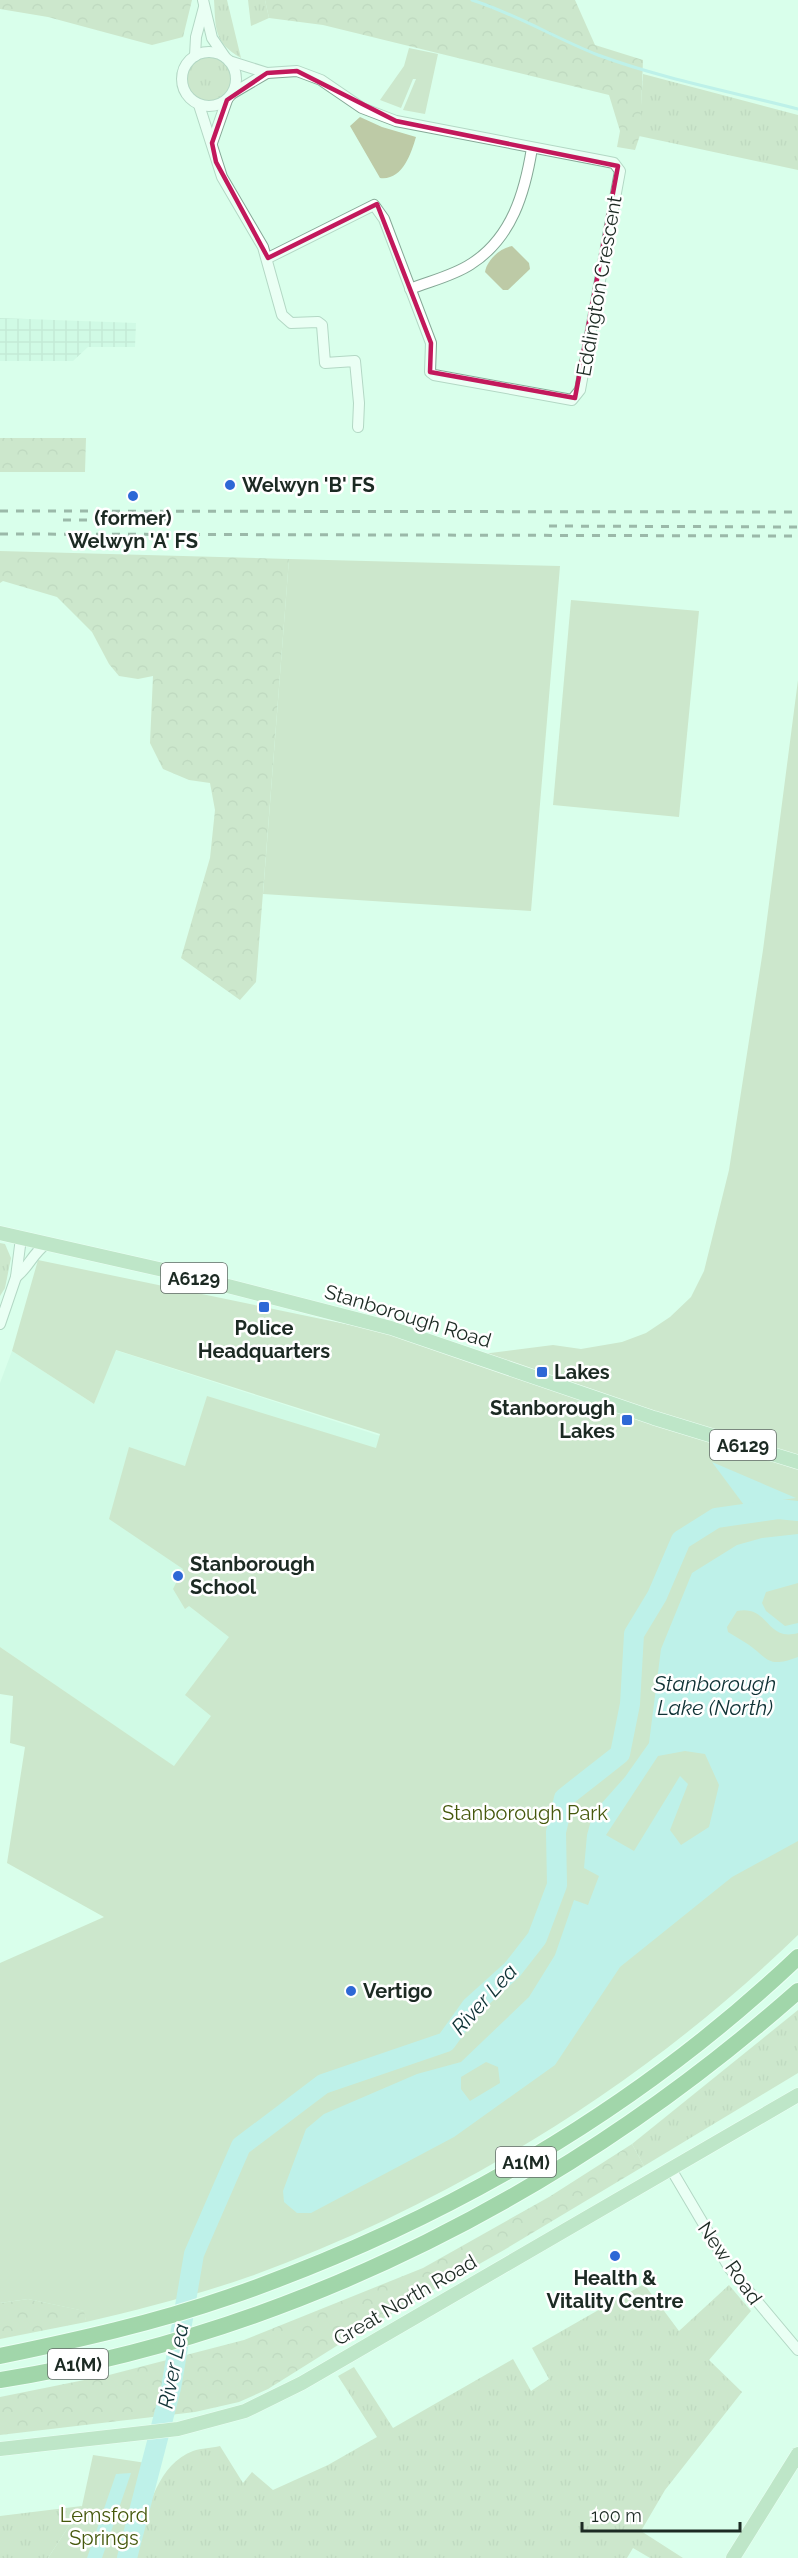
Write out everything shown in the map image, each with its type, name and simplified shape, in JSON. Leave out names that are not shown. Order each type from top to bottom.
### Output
[{"type":"highway","name":"A1(M)","points":[[0,2356],[151,2321],[216,2302],[370,2242],[447,2205],[522,2164],[653,2078],[715,2030],[798,1957]]},
{"type":"highway","name":"A1(M)","points":[[0,2379],[96,2361],[156,2345],[220,2326],[358,2275],[505,2202],[578,2159],[677,2091],[798,1991]]},
{"type":"main road","name":"Stanborough Road","points":[[0,1233],[181,1274],[391,1328],[654,1418],[798,1462]]},
{"type":"main road","name":"Great North Road","points":[[0,2449],[178,2429],[223,2418],[270,2400],[798,2095]]},
{"type":"main road","points":[[733,2558],[798,2454]]},
{"type":"street","points":[[195,56],[196,37],[204,3]]},
{"type":"street","points":[[204,3],[212,38],[236,76],[212,144]]},
{"type":"street","points":[[227,59],[210,52],[195,56],[189,62],[182,77],[186,94],[199,105],[222,177],[268,258],[286,321],[291,323],[318,322],[322,325],[325,363],[355,361],[359,403],[358,427]]},
{"type":"street","name":"Eddington Crescent","points":[[227,59],[267,73],[279,70],[310,75],[362,108],[396,121],[614,163],[620,171],[578,395],[572,400],[430,372],[431,343],[384,219],[374,205],[365,207],[268,258]]},
{"type":"street","points":[[199,105],[214,106],[267,73]]},
{"type":"street","points":[[410,289],[473,263],[508,228],[523,195],[532,148]]},
{"type":"street","points":[[0,1324],[3,1308],[16,1277],[21,1238]]},
{"type":"street","points":[[16,1277],[24,1271],[31,1257],[46,1244]]},
{"type":"street","name":"New Road","points":[[671,2169],[730,2269],[798,2350]]},
{"type":"highlighted area","points":[[297,71],[396,121],[618,166],[575,398],[430,372],[431,343],[377,204],[268,258],[216,162],[212,143],[227,100],[267,73]]},
{"type":"shaded area","points":[[0,318],[136,323],[135,347],[88,347],[73,361],[0,361]]},
{"type":"shaded area","name":"Stanborough School","points":[[115,1350],[439,1455],[208,1790],[0,1647],[0,1383],[12,1351],[94,1404]]},
{"type":"green space","points":[[0,0],[192,0],[183,37],[152,45],[48,17],[0,9]]},
{"type":"green space","points":[[214,0],[227,0],[241,58],[225,46],[218,34]]},
{"type":"green space","points":[[248,0],[265,0],[269,18],[251,26]]},
{"type":"green space","points":[[265,0],[575,0],[595,45],[643,60],[640,135],[635,150],[617,147],[620,131],[609,95],[323,25],[269,18]]},
{"type":"green space","points":[[409,48],[438,54],[425,114],[403,110],[416,79],[413,79],[401,108],[380,100],[404,66]]},
{"type":"green space","points":[[209,57],[225,63],[231,79],[225,95],[209,101],[193,95],[187,79],[193,63]]},
{"type":"green space","points":[[643,74],[798,115],[798,170],[639,136]]},
{"type":"green space","points":[[360,117],[382,127],[416,137],[404,165],[394,175],[380,178],[350,126]]},
{"type":"green space","points":[[512,246],[529,263],[530,269],[508,290],[503,290],[485,272],[488,263],[495,255]]},
{"type":"green space","points":[[0,438],[86,438],[85,472],[0,472]]},
{"type":"green space","points":[[0,551],[289,559],[256,982],[240,1000],[181,958],[210,858],[215,810],[210,783],[189,780],[163,769],[150,743],[153,676],[138,679],[119,676],[109,664],[92,632],[57,597],[3,581],[0,583]]},
{"type":"green space","points":[[289,559],[560,566],[531,911],[263,894]]},
{"type":"green space","points":[[571,600],[699,611],[679,817],[553,805]]},
{"type":"green space","name":"Stanborough Park","points":[[798,680],[798,1935],[739,1989],[676,2041],[611,2089],[542,2134],[400,2213],[251,2276],[169,2301],[86,2322],[84,2311],[28,2299],[0,2303],[0,1963],[104,1917],[7,1863],[25,1747],[10,1743],[13,1696],[0,1694],[0,1647],[174,1766],[211,1716],[185,1695],[229,1637],[189,1606],[185,1609],[173,1589],[183,1569],[109,1519],[129,1447],[185,1466],[207,1396],[376,1448],[380,1434],[116,1350],[94,1404],[12,1351],[38,1260],[384,1332],[459,1357],[553,1345],[581,1349],[622,1342],[646,1333],[670,1317],[691,1297],[704,1271],[729,1170],[763,950]]},
{"type":"green space","points":[[0,1243],[5,1244],[11,1258],[5,1288],[0,1296]]},
{"type":"green space","points":[[798,2010],[798,2073],[644,2166],[632,2144]]},
{"type":"green space","points":[[632,2144],[644,2166],[504,2250],[354,2335],[268,2389],[239,2402],[195,2412],[0,2435],[0,2397],[109,2375],[244,2340],[423,2268],[549,2197]]},
{"type":"green space","points":[[644,2284],[679,2331],[729,2285],[751,2311],[709,2360],[742,2392],[665,2490],[641,2531],[683,2558],[650,2558],[633,2548],[627,2558],[135,2558],[153,2497],[168,2469],[179,2458],[199,2449],[220,2446],[243,2483],[252,2472],[273,2490],[328,2465],[377,2437],[338,2376],[354,2367],[393,2428],[513,2359],[531,2391],[549,2379],[532,2348]]},
{"type":"green space","points":[[28,2299],[85,2311],[86,2322],[0,2339],[0,2303]]},
{"type":"green space","name":"Lemsford Springs","points":[[93,2455],[153,2464],[127,2558],[48,2558],[82,2506]]},
{"type":"green space","points":[[82,2506],[48,2558],[0,2558],[0,2516]]},
{"type":"water","points":[[712,1462],[796,1498],[744,1505]]},
{"type":"water","name":"Stanborough Lake (North)","points":[[798,1534],[798,1583],[766,1592],[762,1603],[766,1611],[785,1626],[798,1623],[798,1633],[779,1633],[756,1613],[748,1611],[737,1611],[727,1627],[728,1632],[769,1660],[780,1662],[798,1657],[798,1841],[732,1877],[620,1967],[555,2065],[454,2137],[311,2213],[297,2213],[284,2202],[283,2191],[306,2129],[324,2114],[417,2074],[461,2062],[529,1997],[555,1955],[574,1900],[588,1905],[599,1876],[584,1868],[587,1835],[593,1813],[625,1777],[649,1743],[661,1649],[692,1573],[737,1545],[762,1538]],"holes":[[[685,1751],[705,1754],[719,1785],[709,1827],[681,1845],[670,1830],[688,1784],[680,1776],[634,1851],[606,1835],[658,1756]],[[486,2062],[498,2067],[500,2083],[470,2101],[461,2089],[461,2077]]]},
{"type":"water","points":[[131,2473],[102,2558],[87,2558],[116,2474]]},
{"type":"waterway","points":[[472,0],[623,64],[798,109]]},
{"type":"waterway","name":"River Lea","points":[[127,2558],[171,2388],[194,2254],[241,2146],[323,2084],[446,2042],[471,2007],[512,1970],[537,1938],[557,1885],[556,1832],[564,1798],[620,1754],[630,1704],[634,1634],[657,1596],[681,1540],[716,1518],[778,1509],[798,1511]]},
{"type":"railway","points":[[0,511],[798,512]]},
{"type":"railway","points":[[63,520],[174,520]]},
{"type":"railway","points":[[549,526],[798,527]]},
{"type":"railway","points":[[0,534],[798,536]]},
{"type":"place","name":"Welwyn 'B' FS","points":[[230,485]]},
{"type":"place","name":"(former) Welwyn 'A' FS","points":[[133,496]]},
{"type":"place","name":"Police Headquarters","points":[[264,1307]]},
{"type":"place","name":"Lakes","points":[[542,1372]]},
{"type":"place","name":"Stanborough Lakes","points":[[627,1420]]},
{"type":"place","name":"Stanborough School","points":[[178,1576]]},
{"type":"place","name":"Vertigo","points":[[351,1991]]},
{"type":"place","name":"Health & Vitality Centre","points":[[615,2256]]}]
